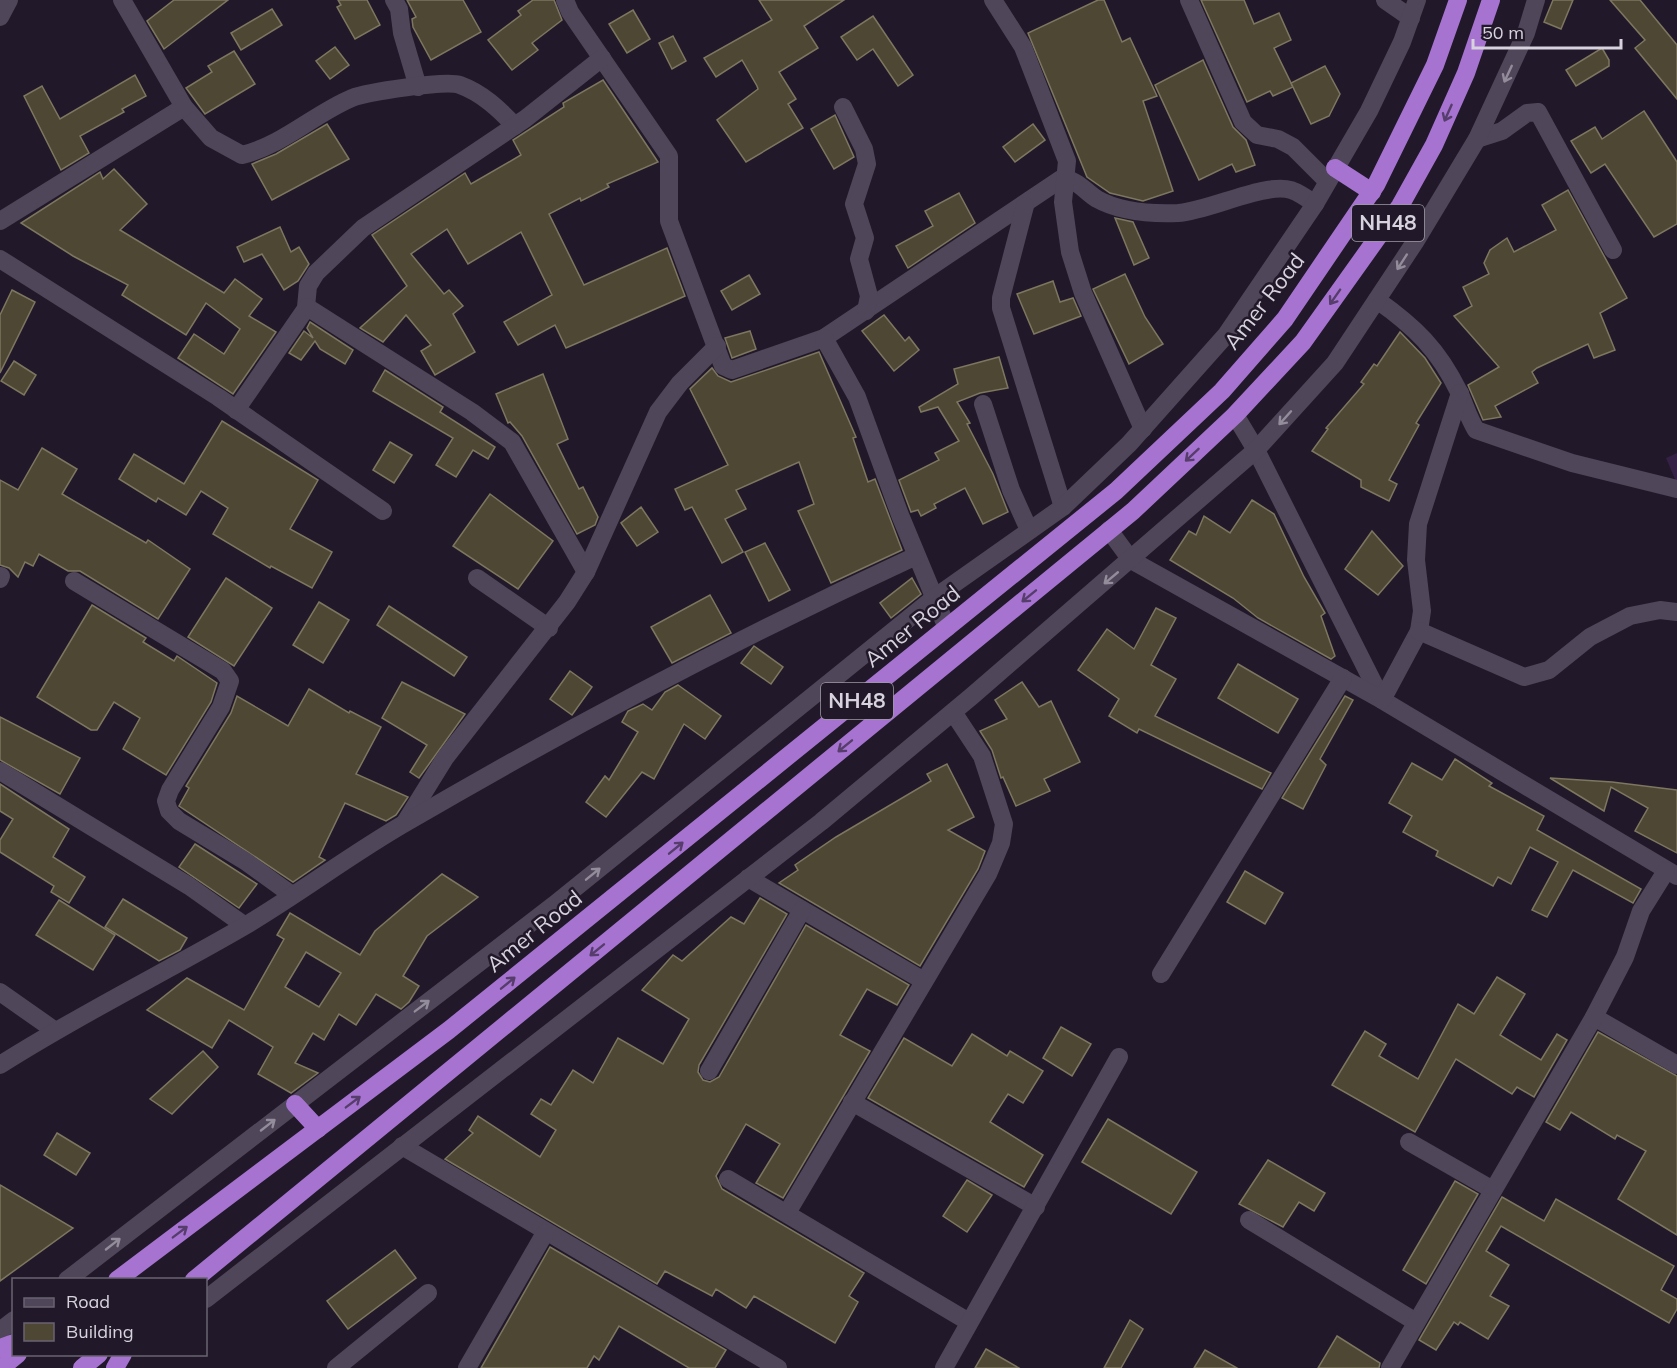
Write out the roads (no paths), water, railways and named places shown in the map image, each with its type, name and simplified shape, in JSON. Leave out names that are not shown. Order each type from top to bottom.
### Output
[{"type":"highway","name":"Amer Road","points":[[120,1278],[449,1030],[1116,491],[1222,391],[1285,319],[1372,192],[1436,65],[1458,0]]},
{"type":"highway","name":"NH48","points":[[196,1278],[1108,531],[1235,415],[1303,342],[1400,206],[1434,145],[1466,73],[1491,0]]},
{"type":"highway","points":[[1331,174],[1372,192]]},
{"type":"highway","points":[[295,1104],[318,1129]]},
{"type":"highway","points":[[1,1368],[16,1356]]},
{"type":"highway","points":[[82,1368],[97,1356]]},
{"type":"street","points":[[0,16],[9,0]]},
{"type":"street","points":[[122,0],[184,107],[211,138],[242,155],[260,151],[351,98],[373,92],[418,87],[458,84],[484,97],[515,126]]},
{"type":"street","points":[[394,0],[399,9],[402,33],[418,87]]},
{"type":"street","points":[[565,0],[669,156],[669,221],[723,366],[732,370],[824,338],[1025,206],[1056,182],[1067,179],[1082,186],[1096,199],[1152,213],[1192,211],[1281,188],[1299,193],[1315,204]]},
{"type":"street","points":[[993,0],[1026,53],[1067,161],[1063,202],[1070,252],[1083,293],[1143,429]]},
{"type":"street","points":[[1189,0],[1249,130],[1293,147],[1331,174]]},
{"type":"street","points":[[1385,0],[1411,18]]},
{"type":"street","points":[[70,1278],[554,905],[934,598],[1063,507],[1143,429],[1226,334],[1315,204],[1369,111],[1417,0]]},
{"type":"street","points":[[207,1298],[821,822],[1131,560],[1256,450],[1335,363],[1377,300],[1477,139],[1522,44],[1536,0]]},
{"type":"street","points":[[236,410],[306,307],[308,286],[316,273],[363,228],[515,126],[602,58]]},
{"type":"street","points":[[0,221],[184,107]]},
{"type":"street","points":[[843,107],[864,149],[867,164],[854,204],[865,238],[860,259],[869,296],[866,311]]},
{"type":"street","points":[[1477,139],[1502,130],[1527,113],[1538,112],[1612,250]]},
{"type":"street","points":[[1025,206],[1001,308],[1063,507]]},
{"type":"street","points":[[0,259],[236,410],[383,511]]},
{"type":"street","points":[[1377,300],[1411,324],[1440,357],[1460,393],[1476,430],[1572,463],[1677,489]]},
{"type":"street","points":[[306,307],[472,412],[512,442],[586,572]]},
{"type":"street","points":[[824,338],[857,397],[916,555],[947,628]]},
{"type":"street","points":[[405,823],[445,758],[549,628],[586,572],[658,412],[680,382],[717,346]]},
{"type":"street","points":[[1382,700],[1419,631],[1422,611],[1416,560],[1418,524],[1460,393]]},
{"type":"street","points":[[983,404],[1011,490],[1029,530]]},
{"type":"street","points":[[1235,415],[1256,450],[1382,700]]},
{"type":"street","points":[[1108,531],[1131,560],[1382,700],[1671,873],[1641,911],[1625,957],[1594,1017],[1390,1368]]},
{"type":"street","points":[[0,1065],[54,1030],[244,926],[405,823],[661,680],[794,612],[916,555]]},
{"type":"street","points":[[477,578],[549,628]]},
{"type":"street","points":[[74,581],[223,671],[230,681],[221,707],[170,790],[166,801],[169,811],[179,821],[245,861],[292,895]]},
{"type":"street","points":[[1419,631],[1524,677],[1549,670],[1590,637],[1630,616],[1660,610],[1677,612]]},
{"type":"street","points":[[1161,974],[1343,678]]},
{"type":"street","points":[[787,1213],[988,874],[1001,843],[1004,824],[982,756],[953,712]]},
{"type":"street","points":[[0,771],[189,886],[244,926]]},
{"type":"street","points":[[748,878],[924,981]]},
{"type":"street","points":[[709,1071],[802,910]]},
{"type":"street","points":[[0,992],[54,1030]]},
{"type":"street","points":[[1594,1017],[1677,1065]]},
{"type":"street","points":[[944,1368],[1119,1057]]},
{"type":"street","points":[[852,1102],[1036,1207]]},
{"type":"street","points":[[1409,1142],[1493,1190]]},
{"type":"street","points":[[402,1146],[545,1233],[778,1368]]},
{"type":"street","points":[[728,1179],[969,1322]]},
{"type":"street","points":[[1249,1220],[1416,1322]]},
{"type":"street","points":[[467,1368],[545,1233]]},
{"type":"street","points":[[340,1367],[428,1293]]},
{"type":"street","points":[[0,1331],[12,1322]]},
{"type":"street","points":[[116,1368],[131,1356]]}]
